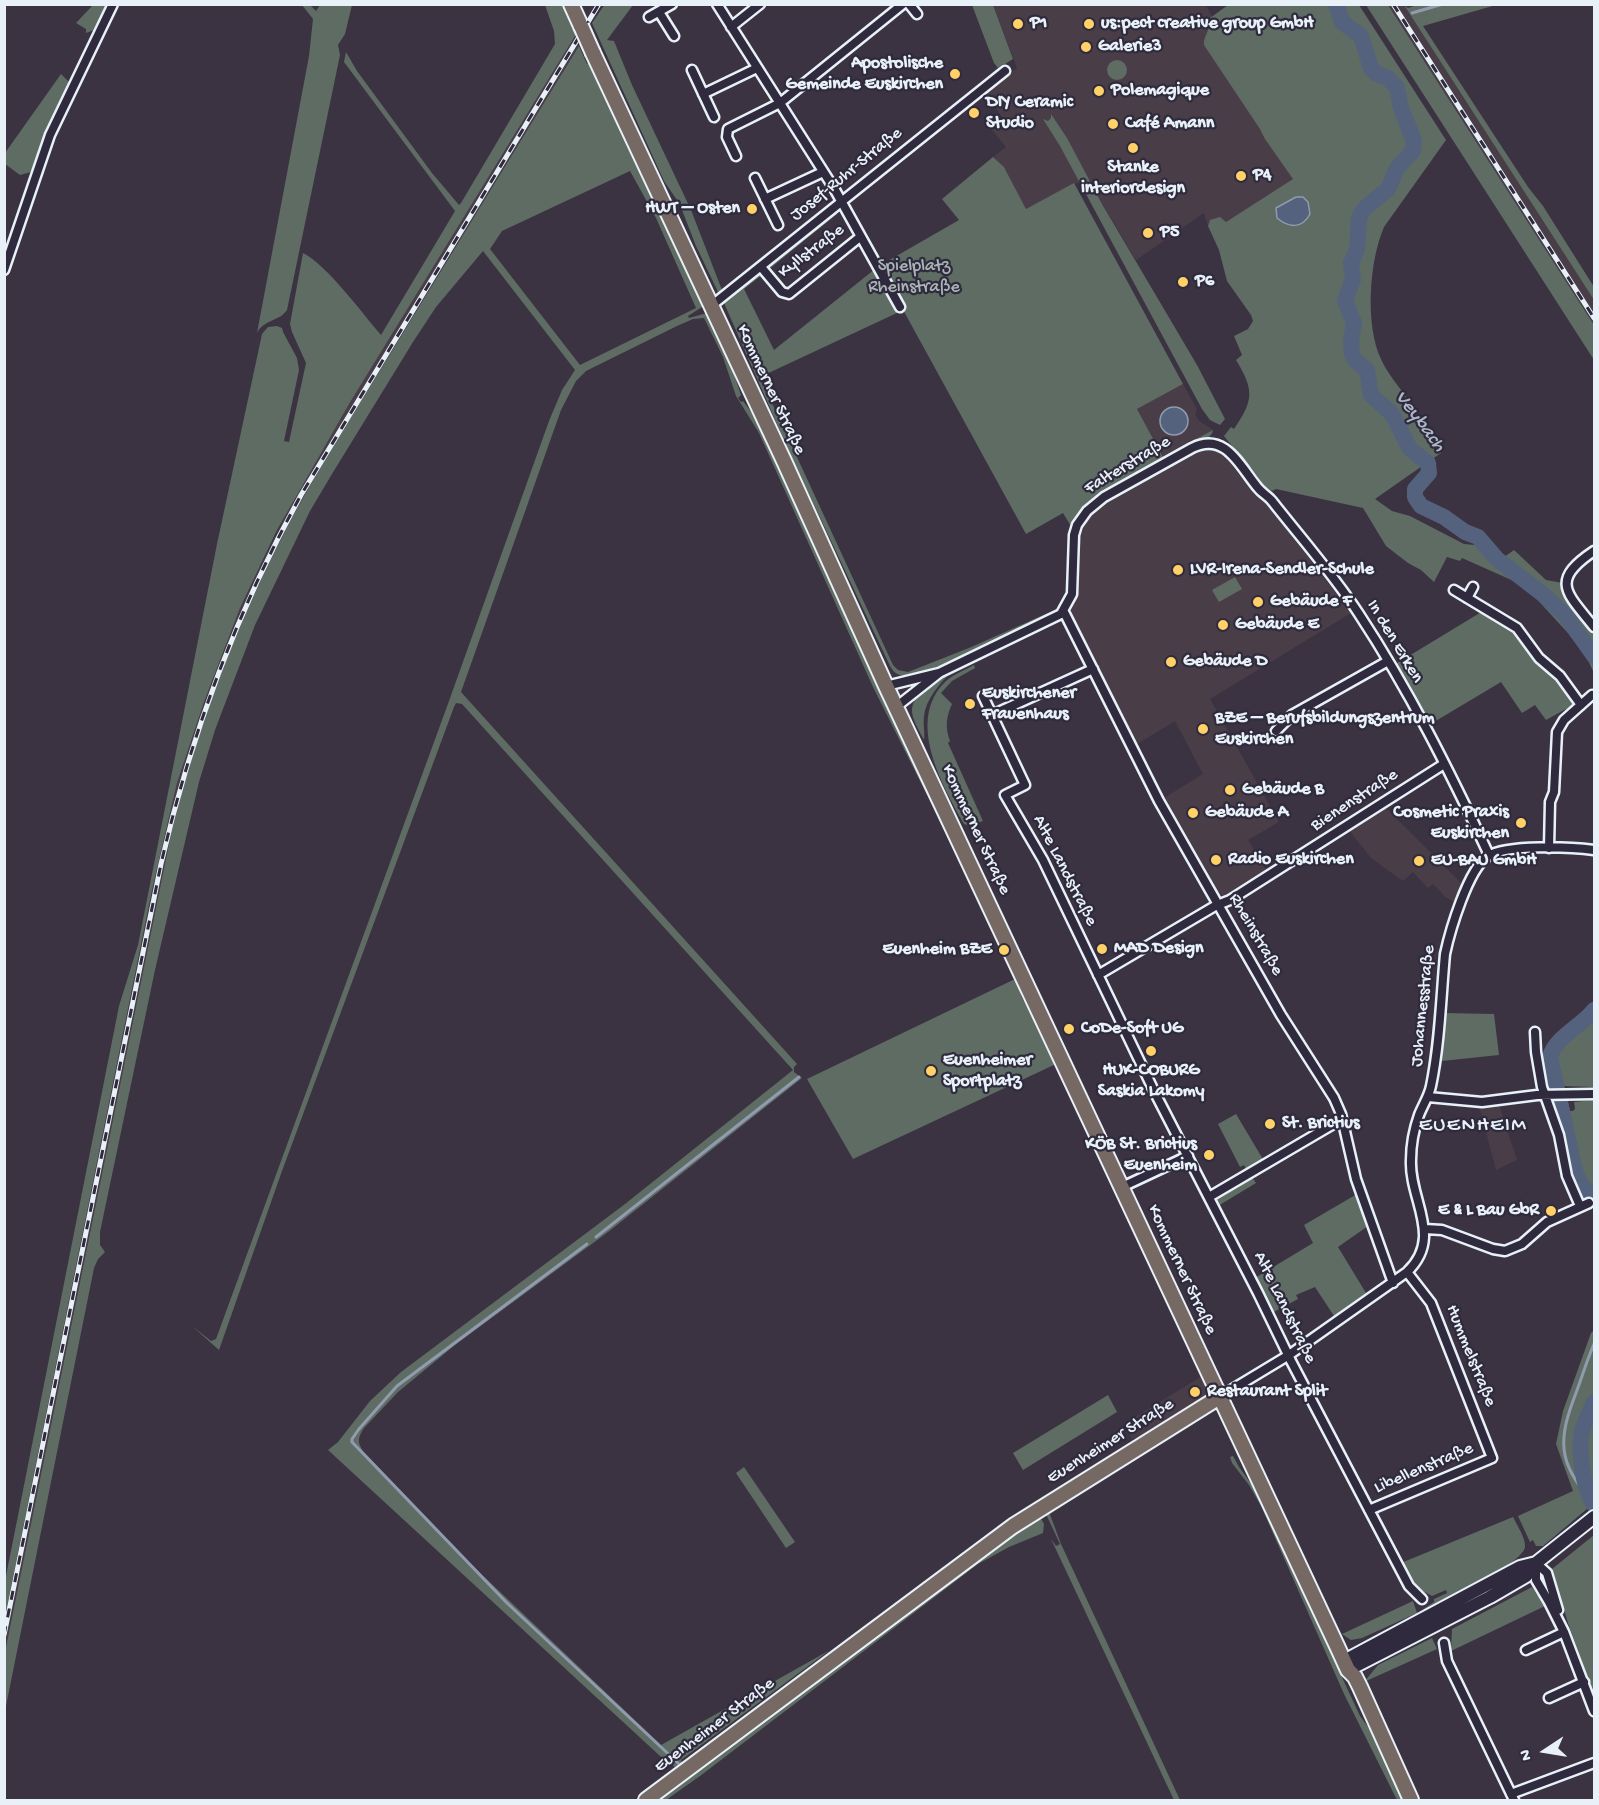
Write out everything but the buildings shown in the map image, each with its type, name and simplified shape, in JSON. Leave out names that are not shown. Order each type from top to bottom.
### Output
[{"type":"main road","name":"Kommerner Straße","points":[[571,4],[886,686],[1337,1646],[1346,1666],[1352,1690],[1389,1755],[1411,1800]]},
{"type":"main road","name":"Euenheimer Straße","points":[[646,1800],[1013,1526],[1221,1396]]},
{"type":"main road","points":[[1346,1666],[1526,1576],[1536,1563],[1591,1520]]},
{"type":"main road","points":[[1346,1666],[1381,1640],[1520,1567],[1536,1563]]},
{"type":"main road","points":[[1337,1646],[1357,1648],[1381,1640]]},
{"type":"street","points":[[4,270],[50,135],[113,4]]},
{"type":"street","points":[[649,17],[672,4]]},
{"type":"street","points":[[717,4],[841,201],[900,307]]},
{"type":"street","points":[[731,27],[760,4]]},
{"type":"street","points":[[736,156],[727,137],[728,129],[780,103],[903,4]]},
{"type":"street","points":[[909,4],[917,14]]},
{"type":"street","points":[[659,12],[674,36]]},
{"type":"street","points":[[703,94],[757,68]]},
{"type":"street","points":[[692,70],[714,117]]},
{"type":"street","name":"Josef-Ruhr-Straße","points":[[711,306],[1005,70]]},
{"type":"street","points":[[765,199],[823,172]]},
{"type":"street","points":[[754,178],[778,225]]},
{"type":"street","name":"Kyllstraße","points":[[761,267],[782,292],[789,294],[860,237]]},
{"type":"street","name":"Falterstraße","points":[[1064,612],[1072,594],[1074,535],[1086,511],[1104,497],[1197,446],[1215,444]]},
{"type":"street","name":"In den Erken","points":[[1215,444],[1226,449],[1272,501],[1353,605],[1388,661],[1444,764],[1489,855]]},
{"type":"street","points":[[1594,551],[1573,566],[1567,582],[1571,599],[1594,627]]},
{"type":"street","points":[[1467,598],[1473,587]]},
{"type":"street","points":[[1454,590],[1517,628],[1539,658],[1560,676],[1581,705]]},
{"type":"street","points":[[886,686],[939,673],[1064,612]]},
{"type":"street","name":"Rheinstraße","points":[[1064,612],[1144,773],[1281,1015],[1330,1090],[1342,1119],[1356,1179],[1393,1282]]},
{"type":"street","points":[[1276,731],[1292,715],[1388,661]]},
{"type":"street","points":[[983,696],[992,715],[1093,669]]},
{"type":"street","points":[[896,707],[939,673]]},
{"type":"street","points":[[1549,848],[1557,732],[1560,724],[1594,694]]},
{"type":"street","name":"Alte Landstraße","points":[[992,715],[1024,785],[1005,795],[1043,860],[1154,1091],[1369,1510],[1409,1586],[1422,1599]]},
{"type":"street","name":"Bienenstraße","points":[[1098,975],[1240,894],[1444,764]]},
{"type":"street","points":[[1489,855],[1514,849],[1594,850]]},
{"type":"street","name":"Johannesstraße","points":[[1428,1097],[1435,1065],[1445,954],[1449,936],[1468,886],[1489,855]]},
{"type":"street","points":[[1425,1229],[1442,1230],[1504,1251],[1522,1244],[1547,1221],[1585,1204],[1567,1176],[1559,1135],[1536,1052],[1535,1032]]},
{"type":"street","points":[[1428,1097],[1482,1102],[1548,1095],[1594,1094]]},
{"type":"street","name":"Euenheimer Straße","points":[[1221,1396],[1289,1355],[1407,1272],[1416,1262],[1423,1248],[1425,1229],[1412,1178],[1411,1160],[1416,1127],[1428,1097]]},
{"type":"street","points":[[1209,1197],[1342,1119]]},
{"type":"street","points":[[1122,1187],[1188,1156]]},
{"type":"street","name":"Hummelstraße","points":[[1407,1272],[1431,1303],[1492,1458]]},
{"type":"street","name":"Libellenstraße","points":[[1369,1510],[1492,1458]]},
{"type":"street","points":[[1536,1563],[1536,1580],[1564,1632],[1594,1711]]},
{"type":"street","points":[[1526,1650],[1564,1632]]},
{"type":"street","points":[[1444,1643],[1447,1661],[1513,1797],[1594,1763]]},
{"type":"street","points":[[1549,1698],[1584,1682]]},
{"type":"shaded area","points":[[993,5],[1200,5],[1207,7],[1298,176],[1226,222],[1210,220],[1208,226],[1204,213],[1136,260],[1087,178],[1026,209],[1004,167],[993,157],[1006,147],[992,130],[1004,120],[986,94],[1017,68]]},
{"type":"shaded area","points":[[1388,5],[1404,5],[1594,300],[1594,325]]},
{"type":"shaded area","points":[[574,35],[579,46],[293,517],[250,604],[216,687],[195,749],[170,839],[5,1652],[5,1617],[152,890],[177,783],[204,702],[240,608],[296,494]]},
{"type":"shaded area","points":[[1183,384],[1197,409],[1195,414],[1199,421],[1213,430],[1164,458],[1137,409]]},
{"type":"shaded area","points":[[1218,450],[1224,455],[1256,496],[1269,506],[1351,613],[1210,699],[1279,822],[1248,840],[1266,870],[1223,896],[1217,891],[1164,798],[1203,774],[1175,721],[1137,744],[1071,612],[1078,594],[1080,538],[1088,517],[1103,504],[1199,451]]},
{"type":"shaded area","points":[[1385,807],[1463,885],[1456,903],[1443,896],[1433,884],[1428,888],[1413,872],[1403,881],[1371,858],[1349,830]]},
{"type":"shaded area","points":[[1499,1105],[1517,1160],[1496,1170],[1479,1106]]},
{"type":"shaded area","points":[[1202,1376],[1209,1390],[1207,1395],[1139,1437],[1132,1439],[1124,1424]]},
{"type":"green space","points":[[605,4],[633,5],[607,40],[614,41],[632,85],[691,210],[722,290],[718,292],[696,246],[683,209],[664,181],[592,23]]},
{"type":"green space","points":[[1420,4],[1496,5],[1423,26],[1594,287],[1594,300],[1404,5],[1408,8]]},
{"type":"green space","points":[[93,5],[106,5],[94,30],[86,33],[86,29],[76,23]]},
{"type":"green space","points":[[302,5],[310,5],[316,11],[320,5],[352,5],[345,34],[338,45],[340,55],[287,310],[280,317],[260,328],[257,333],[309,56],[313,19]]},
{"type":"green space","points":[[545,5],[565,5],[578,31],[349,404],[277,530],[240,608],[204,702],[177,783],[152,890],[5,1617],[5,1581],[119,1006],[138,945],[217,544],[262,334],[268,327],[282,328],[297,358],[299,370],[284,441],[289,442],[306,363],[290,324],[303,253],[313,259],[334,279],[381,335],[455,211],[344,62],[346,52],[357,71],[432,173],[459,205],[555,44],[554,31]]},
{"type":"green space","points":[[972,5],[993,5],[1013,59],[998,68],[994,63]]},
{"type":"green space","points":[[1228,5],[1334,5],[1338,20],[1362,41],[1368,68],[1396,89],[1402,116],[1411,132],[1412,138],[1405,156],[1394,170],[1388,186],[1359,211],[1355,223],[1356,247],[1350,260],[1349,281],[1341,302],[1349,322],[1348,356],[1352,363],[1363,369],[1369,398],[1393,420],[1406,450],[1412,456],[1424,461],[1425,464],[1375,499],[1392,511],[1410,516],[1464,544],[1475,545],[1482,549],[1490,559],[1497,562],[1514,550],[1546,580],[1563,583],[1568,600],[1594,634],[1594,673],[1586,656],[1567,632],[1533,595],[1516,582],[1462,558],[1460,561],[1447,557],[1434,582],[1386,546],[1363,508],[1276,489],[1272,491],[1265,487],[1224,436],[1231,427],[1234,429],[1248,403],[1249,388],[1236,360],[1242,355],[1234,336],[1248,329],[1253,321],[1227,281],[1219,250],[1208,226],[1210,220],[1220,217],[1226,222],[1293,179],[1204,45],[1210,18]]},
{"type":"green space","points":[[1340,5],[1359,5],[1446,140],[1384,227],[1375,258],[1371,293],[1373,329],[1381,359],[1441,453],[1431,460],[1411,445],[1393,409],[1375,396],[1370,384],[1370,368],[1359,358],[1355,348],[1358,321],[1349,297],[1355,272],[1358,269],[1354,263],[1360,247],[1361,223],[1366,209],[1391,191],[1400,168],[1413,156],[1419,145],[1400,86],[1393,78],[1375,68],[1367,39],[1347,20]]},
{"type":"green space","points":[[1366,5],[1388,5],[1594,325],[1594,360]]},
{"type":"green space","points":[[579,46],[587,64],[591,58],[703,305],[688,316],[689,318],[707,313],[728,357],[741,395],[738,398],[741,402],[743,401],[758,421],[780,465],[843,610],[1012,967],[1009,968],[954,849],[873,687],[759,433],[736,396],[723,357],[704,318],[693,319],[677,326],[586,371],[576,381],[561,410],[461,692],[797,1064],[794,1072],[802,1078],[608,1232],[455,1345],[398,1392],[364,1428],[359,1442],[363,1451],[477,1570],[661,1745],[830,1650],[681,1760],[683,1765],[675,1767],[660,1756],[328,1450],[338,1442],[370,1401],[401,1372],[625,1204],[793,1070],[462,704],[456,703],[454,707],[282,1171],[219,1350],[192,1326],[211,1341],[216,1339],[549,421],[562,390],[575,370],[483,251],[436,307],[310,511],[255,625],[215,730],[199,782],[155,970],[100,1232],[100,1245],[105,1252],[98,1259],[94,1268],[5,1711],[5,1652],[170,839],[206,715],[254,595],[305,494]],"holes":[[[630,171],[656,218],[696,308],[580,365],[490,249],[502,231]]]},
{"type":"green space","points":[[1117,60],[1124,63],[1127,70],[1124,77],[1117,80],[1110,77],[1107,70],[1110,63]]},
{"type":"green space","points":[[61,74],[69,82],[42,141],[31,172],[20,175],[5,164],[5,153]]},
{"type":"green space","points":[[1051,114],[1197,365],[1225,419],[1220,425],[1210,420],[1202,409],[1060,146],[1043,119],[1048,121]]},
{"type":"green space","name":"Spielplatz Rheinstraße","points":[[993,157],[1004,167],[1026,209],[1074,183],[1183,384],[1137,409],[1163,457],[1213,430],[1207,438],[1095,497],[1083,508],[1072,528],[1063,513],[1026,534],[879,266],[959,220],[942,199]]},
{"type":"green space","points":[[834,213],[837,214],[768,270],[768,266]]},
{"type":"green space","points":[[875,269],[899,312],[760,377],[893,665],[898,670],[908,672],[1058,610],[961,658],[913,676],[912,674],[899,675],[890,666],[791,456],[724,303],[759,273],[762,275],[744,289],[774,350]]},
{"type":"green space","points":[[1235,577],[1242,589],[1219,602],[1212,590]]},
{"type":"green space","points":[[1483,611],[1511,628],[1525,640],[1559,679],[1574,706],[1546,720],[1535,705],[1522,713],[1501,682],[1429,725],[1394,665]]},
{"type":"green space","points":[[974,665],[975,668],[952,681],[941,693],[952,704],[947,722],[950,741],[948,743],[983,821],[970,826],[964,824],[938,772],[931,752],[928,714],[934,697],[946,681]]},
{"type":"green space","points":[[949,674],[927,704],[924,716],[924,740],[913,717],[913,703],[926,688]]},
{"type":"green space","name":"Euenheimer Sportplatz","points":[[1015,979],[1022,998],[1042,1032],[1056,1064],[853,1159],[807,1079]]},
{"type":"green space","points":[[1594,1000],[1594,1087],[1562,1086],[1562,1090],[1550,1092],[1545,1064],[1548,1047],[1559,1034],[1589,1008]]},
{"type":"green space","points":[[1443,1013],[1494,1014],[1499,1055],[1442,1061]]},
{"type":"green space","points":[[1565,1099],[1570,1111],[1575,1109],[1574,1102],[1594,1100],[1594,1198],[1586,1201],[1573,1183],[1551,1103],[1552,1100]]},
{"type":"green space","points":[[1236,1114],[1264,1161],[1247,1171],[1244,1165],[1240,1167],[1218,1124]]},
{"type":"green space","points":[[1251,1176],[1256,1183],[1218,1206],[1215,1200],[1217,1196]]},
{"type":"green space","points":[[1357,1194],[1368,1226],[1338,1247],[1366,1293],[1334,1316],[1315,1287],[1296,1295],[1298,1299],[1272,1313],[1255,1278],[1313,1243],[1304,1225]]},
{"type":"green space","points":[[1594,1330],[1594,1503],[1543,1546],[1536,1546],[1533,1540],[1530,1542],[1518,1516],[1573,1491],[1556,1444],[1563,1411]]},
{"type":"green space","points":[[1108,1395],[1117,1412],[1023,1470],[1013,1453]]},
{"type":"green space","points":[[1233,1456],[1257,1492],[1301,1582],[1360,1716],[1381,1749],[1406,1800],[1397,1800],[1344,1694],[1261,1506],[1232,1463],[1230,1457]]},
{"type":"green space","points":[[744,1467],[795,1542],[786,1548],[736,1473]]},
{"type":"green space","points":[[1049,1512],[1061,1544],[1180,1800],[1174,1800],[1051,1539],[1056,1546],[1060,1544],[1046,1514]]},
{"type":"green space","points":[[1040,1517],[1044,1524],[1043,1533],[1009,1547],[978,1564],[700,1776],[666,1800],[654,1800],[991,1548]]},
{"type":"green space","points":[[1513,1517],[1525,1544],[1521,1554],[1499,1571],[1469,1589],[1433,1608],[1422,1610],[1434,1602],[1434,1599],[1447,1593],[1446,1590],[1432,1596],[1414,1586],[1401,1563]]},
{"type":"green space","points":[[1594,1535],[1594,1695],[1568,1623],[1552,1569]]},
{"type":"green space","points":[[1532,1587],[1545,1606],[1451,1651],[1452,1629]]},
{"type":"green space","points":[[1413,1601],[1417,1613],[1362,1638],[1351,1640],[1342,1634]]},
{"type":"green space","points":[[1432,1638],[1437,1649],[1364,1682],[1378,1665]]},
{"type":"water","points":[[1296,197],[1303,197],[1308,202],[1310,214],[1299,224],[1286,224],[1277,218],[1276,208]]},
{"type":"water","points":[[1174,407],[1184,411],[1188,421],[1184,431],[1174,435],[1164,431],[1160,421],[1164,411]]},
{"type":"waterway","name":"Veybach","points":[[1336,4],[1342,22],[1361,36],[1371,68],[1377,74],[1388,78],[1397,88],[1401,108],[1414,141],[1413,151],[1397,168],[1388,189],[1365,208],[1359,217],[1357,250],[1351,263],[1353,279],[1345,301],[1354,323],[1352,354],[1355,360],[1367,370],[1371,395],[1392,414],[1410,449],[1428,463],[1429,473],[1415,489],[1415,497],[1421,506],[1444,517],[1465,532],[1478,537],[1497,559],[1545,596],[1565,615],[1594,656]]},
{"type":"waterway","points":[[1412,13],[1443,4]]},
{"type":"waterway","name":"Veybach","points":[[1594,1010],[1557,1043],[1550,1057],[1575,1171],[1581,1184],[1594,1200]]},
{"type":"waterway","points":[[596,1237],[799,1077]]},
{"type":"waterway","points":[[587,1244],[397,1386],[359,1429],[352,1442],[507,1603],[678,1763]]},
{"type":"waterway","points":[[1592,1501],[1572,1475],[1564,1450],[1564,1437],[1570,1409],[1594,1344]]},
{"type":"waterway","name":"Veybach","points":[[1594,1402],[1581,1436],[1584,1478],[1594,1505]]},
{"type":"railway","points":[[4,1635],[161,864],[201,721],[236,629],[301,495],[599,4]]},
{"type":"railway","points":[[1393,4],[1594,318]]},
{"type":"place","name":"P1","points":[[1018,24]]},
{"type":"place","name":"us:pect creative group GmbH","points":[[1089,24]]},
{"type":"place","name":"Galerie3","points":[[1086,47]]},
{"type":"place","name":"Apostolische Gemeinde Euskirchen","points":[[955,74]]},
{"type":"place","name":"Polemagique","points":[[1099,91]]},
{"type":"place","name":"DIY Ceramic Studio","points":[[974,113]]},
{"type":"place","name":"Café Amann","points":[[1113,124]]},
{"type":"place","name":"Stanke interiordesign","points":[[1133,148]]},
{"type":"place","name":"P4","points":[[1241,176]]},
{"type":"place","name":"HWT – Osten","points":[[752,209]]},
{"type":"place","name":"P5","points":[[1148,233]]},
{"type":"place","name":"P6","points":[[1183,282]]},
{"type":"place","name":"LVR-Irena-Sendler-Schule","points":[[1178,570]]},
{"type":"place","name":"Gebäude F","points":[[1258,602]]},
{"type":"place","name":"Gebäude E","points":[[1223,625]]},
{"type":"place","name":"Gebäude D","points":[[1171,662]]},
{"type":"place","name":"Euskirchener Frauenhaus","points":[[970,704]]},
{"type":"place","name":"BZE – Berufsbildungszentrum Euskirchen","points":[[1203,729]]},
{"type":"place","name":"Gebäude B","points":[[1230,790]]},
{"type":"place","name":"Gebäude A","points":[[1193,813]]},
{"type":"place","name":"Cosmetic Praxis Euskirchen","points":[[1521,823]]},
{"type":"place","name":"Radio Euskirchen","points":[[1216,860]]},
{"type":"place","name":"EU-BAU GmbH","points":[[1419,861]]},
{"type":"place","name":"MAD Design","points":[[1102,949]]},
{"type":"place","name":"Euenheim BZE","points":[[1004,950]]},
{"type":"place","name":"CoDe-Soft UG","points":[[1069,1029]]},
{"type":"place","name":"HUK-COBURG Saskia Lakomy","points":[[1151,1051]]},
{"type":"place","name":"Euenheimer Sportplatz","points":[[931,1071]]},
{"type":"place","name":"St. Brictius","points":[[1270,1124]]},
{"type":"place","name":"KÖB St. Brictius Euenheim","points":[[1209,1155]]},
{"type":"place","name":"E & L Bau GbR","points":[[1551,1211]]},
{"type":"place","name":"Restaurant Split","points":[[1195,1392]]},
{"type":"district","name":"EUENHEIM","points":[[1473,1127]]}]
